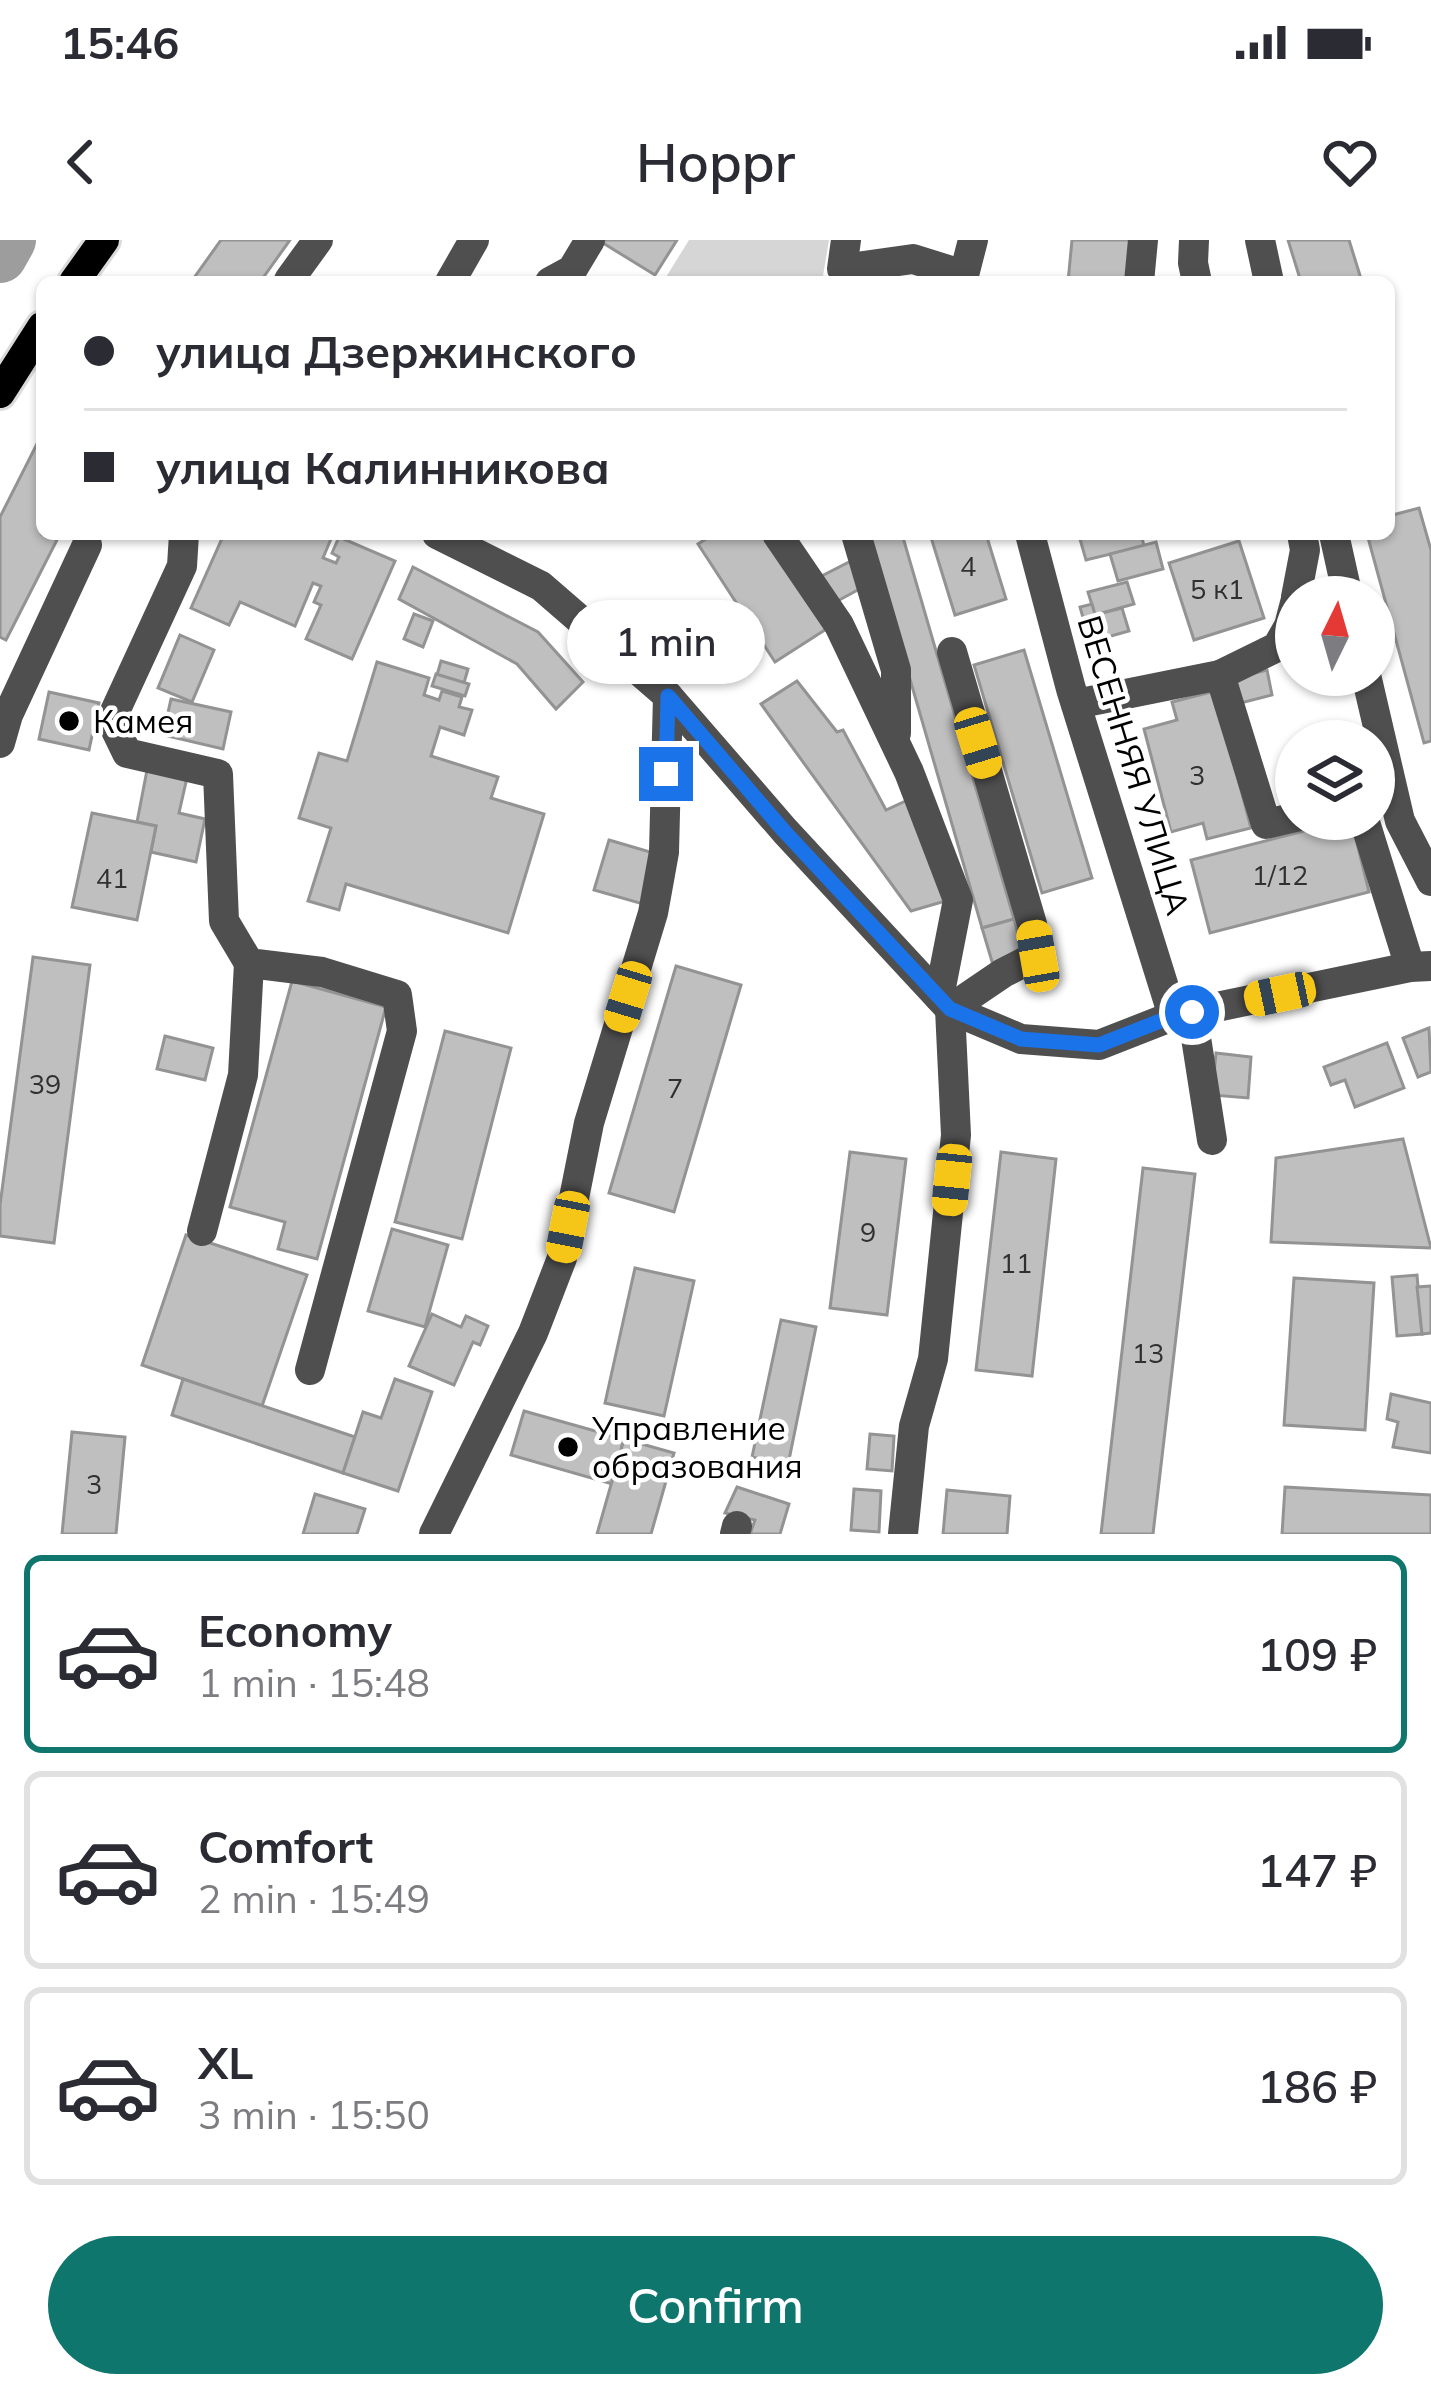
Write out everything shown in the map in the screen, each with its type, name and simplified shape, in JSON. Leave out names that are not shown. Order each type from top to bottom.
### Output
[{"type":"main road","points":[[78,276],[104,240]]},
{"type":"main road","points":[[0,393],[36,336]]},
{"type":"street","points":[[292,276],[318,240]]},
{"type":"street","points":[[454,276],[474,240]]},
{"type":"street","points":[[570,276],[590,240]]},
{"type":"street","points":[[965,276],[973,240]]},
{"type":"street","points":[[1140,276],[1143,240]]},
{"type":"street","points":[[1194,240],[1195,276]]},
{"type":"street","points":[[1260,240],[1268,276]]},
{"type":"street","points":[[842,264],[913,259],[956,276]]},
{"type":"street","points":[[184,540],[182,566],[111,720],[127,752],[218,774],[224,921],[248,963],[242,1075],[202,1231]]},
{"type":"street","points":[[449,540],[541,586],[668,696],[784,831],[944,1003],[1021,1039],[1099,1045],[1183,1014],[1421,967],[1372,840]]},
{"type":"street","points":[[781,540],[839,625],[896,745],[958,900],[944,1003],[956,1135],[933,1359],[914,1426],[903,1534]]},
{"type":"street","points":[[858,540],[896,670],[896,745]]},
{"type":"street","name":"ВЕСЕННЯЯ УЛИЦА","points":[[1032,540],[1076,704],[1183,1014],[1212,1140]]},
{"type":"street","points":[[1300,576],[1303,540]]},
{"type":"street","points":[[1335,540],[1343,576]]},
{"type":"street","points":[[0,742],[87,545]]},
{"type":"street","points":[[1076,704],[1220,675],[1275,648]]},
{"type":"street","points":[[944,1003],[1038,956],[952,652]]},
{"type":"street","points":[[1220,675],[1266,824],[1275,822]]},
{"type":"street","points":[[434,1534],[533,1333],[562,1258],[589,1123],[653,913],[664,852],[668,696]]},
{"type":"street","points":[[1371,696],[1400,821],[1431,881]]},
{"type":"street","points":[[248,963],[322,972],[398,995],[402,1030],[310,1370]]},
{"type":"shaded area","points":[[689,240],[829,240],[823,276],[667,276]]},
{"type":"building","points":[[221,240],[290,240],[264,276],[195,276]]},
{"type":"building","points":[[677,240],[655,275],[603,243]]},
{"type":"building","points":[[1072,240],[1131,240],[1128,276],[1069,276]]},
{"type":"building","points":[[1288,240],[1349,240],[1360,276],[1299,276]]},
{"type":"building","points":[[36,446],[36,540],[57,540],[6,640],[0,637],[0,517]]},
{"type":"building","points":[[1419,508],[1431,550],[1431,741],[1424,743],[1395,637],[1395,576],[1378,576],[1369,540],[1395,540],[1395,514]]},
{"type":"building","points":[[221,540],[330,540],[323,558],[336,563],[339,557],[332,553],[338,540],[346,540],[395,561],[352,659],[306,639],[321,605],[314,602],[321,586],[313,583],[295,626],[240,602],[229,625],[191,608]]},
{"type":"building","points":[[704,540],[775,540],[831,626],[775,662],[698,544]]},
{"type":"building","points":[[870,540],[904,540],[1014,919],[982,928]]},
{"type":"building","points":[[932,540],[988,540],[1006,599],[955,615]]},
{"type":"building","points":[[1080,540],[1142,540],[1144,546],[1086,560]]},
{"type":"building","points":[[1239,541],[1264,618],[1194,640],[1169,563]]},
{"type":"building","points":[[1156,542],[1163,569],[1118,581],[1110,554]]},
{"type":"building","points":[[853,560],[867,585],[830,605],[816,579]]},
{"type":"building","points":[[413,567],[538,632],[583,682],[556,709],[517,664],[399,599]]},
{"type":"building","points":[[1127,582],[1134,604],[1095,615],[1088,592]]},
{"type":"building","points":[[1092,604],[1095,615],[1122,608],[1129,631],[1090,642],[1080,607]]},
{"type":"building","points":[[414,614],[433,621],[423,647],[404,639]]},
{"type":"building","points":[[180,635],[214,650],[192,702],[158,688]]},
{"type":"building","points":[[1024,650],[1092,878],[1042,893],[974,665]]},
{"type":"building","points":[[441,661],[468,669],[464,683],[437,675]]},
{"type":"building","points":[[377,662],[429,678],[424,695],[439,700],[442,691],[462,697],[459,707],[472,710],[464,735],[440,727],[431,756],[498,777],[491,798],[544,814],[508,933],[346,884],[339,910],[308,901],[331,828],[299,818],[319,753],[347,761]]},
{"type":"building","points":[[1267,670],[1272,695],[1237,704],[1231,679]]},
{"type":"building","points":[[436,674],[469,684],[465,696],[432,686]]},
{"type":"building","points":[[797,681],[837,732],[843,730],[886,810],[910,799],[949,900],[911,911],[761,704]]},
{"type":"building","points":[[1215,691],[1251,828],[1207,839],[1203,823],[1171,832],[1144,729],[1177,720],[1172,702]]},
{"type":"building","name":"Камея","points":[[49,692],[99,703],[89,750],[39,739]]},
{"type":"building","points":[[171,699],[231,712],[223,749],[163,735]]},
{"type":"building","points":[[148,765],[188,773],[179,813],[205,819],[196,862],[151,852],[156,826],[137,822]]},
{"type":"building","points":[[92,813],[156,826],[137,920],[72,907]]},
{"type":"building","points":[[1275,838],[1356,840],[1369,892],[1210,933],[1191,860]]},
{"type":"building","points":[[609,840],[657,854],[643,904],[594,890]]},
{"type":"building","points":[[1014,919],[1024,956],[993,965],[982,928]]},
{"type":"building","points":[[33,957],[90,965],[54,1243],[0,1236],[0,1205]]},
{"type":"building","points":[[676,966],[741,985],[674,1212],[609,1193]]},
{"type":"building","points":[[292,981],[386,1007],[317,1259],[278,1249],[285,1222],[230,1207]]},
{"type":"building","points":[[1429,1028],[1431,1072],[1418,1077],[1403,1038]]},
{"type":"building","points":[[445,1031],[511,1048],[462,1239],[395,1222]]},
{"type":"building","points":[[165,1036],[213,1048],[205,1080],[157,1069]]},
{"type":"building","points":[[1387,1043],[1404,1088],[1355,1107],[1345,1080],[1331,1085],[1324,1067]]},
{"type":"building","points":[[1216,1053],[1251,1057],[1248,1098],[1212,1095]]},
{"type":"building","points":[[1403,1139],[1431,1248],[1271,1242],[1276,1158]]},
{"type":"building","points":[[850,1152],[906,1159],[887,1315],[830,1308]]},
{"type":"building","points":[[1001,1152],[1056,1159],[1032,1376],[976,1370]]},
{"type":"building","points":[[1143,1168],[1195,1174],[1153,1534],[1101,1534]]},
{"type":"building","points":[[392,1229],[448,1245],[425,1327],[368,1311]]},
{"type":"building","points":[[186,1235],[307,1275],[262,1406],[142,1365]]},
{"type":"building","points":[[635,1268],[694,1281],[664,1416],[605,1403]]},
{"type":"building","points":[[1417,1275],[1422,1334],[1397,1336],[1392,1277]]},
{"type":"building","points":[[1294,1278],[1374,1283],[1365,1430],[1284,1425]]},
{"type":"building","points":[[1431,1286],[1431,1333],[1422,1334],[1417,1287]]},
{"type":"building","points":[[432,1314],[461,1327],[466,1316],[488,1326],[480,1345],[473,1342],[454,1385],[409,1366]]},
{"type":"building","points":[[781,1320],[816,1327],[788,1465],[752,1457]]},
{"type":"building","points":[[183,1379],[355,1437],[343,1473],[172,1415]]},
{"type":"building","points":[[395,1379],[432,1392],[398,1491],[343,1473],[363,1412],[381,1418]]},
{"type":"building","points":[[1391,1394],[1431,1403],[1431,1453],[1393,1447],[1398,1422],[1387,1419]]},
{"type":"building","name":"Управление образования","points":[[524,1411],[624,1439],[612,1484],[511,1455]]},
{"type":"building","points":[[72,1432],[125,1437],[116,1534],[62,1534]]},
{"type":"building","points":[[870,1434],[894,1436],[892,1471],[867,1469]]},
{"type":"building","points":[[624,1439],[674,1453],[651,1534],[597,1534]]},
{"type":"building","points":[[737,1487],[789,1504],[780,1534],[750,1534],[755,1520],[725,1513]]},
{"type":"building","points":[[1285,1487],[1431,1495],[1431,1534],[1282,1534]]},
{"type":"building","points":[[854,1489],[881,1491],[879,1532],[851,1530]]},
{"type":"building","points":[[947,1490],[1010,1496],[1007,1534],[943,1534]]},
{"type":"building","points":[[315,1494],[365,1509],[357,1534],[303,1534]]},
{"type":"waterway","points":[[0,256],[9,240]]},
{"type":"place","name":"Камея","points":[[69,721]]},
{"type":"place","name":"Управление образования","points":[[568,1447]]},
{"type":"route","points":[[666,774],[668,696],[784,831],[950,1009],[1021,1039],[1099,1045],[1192,1012]]}]
